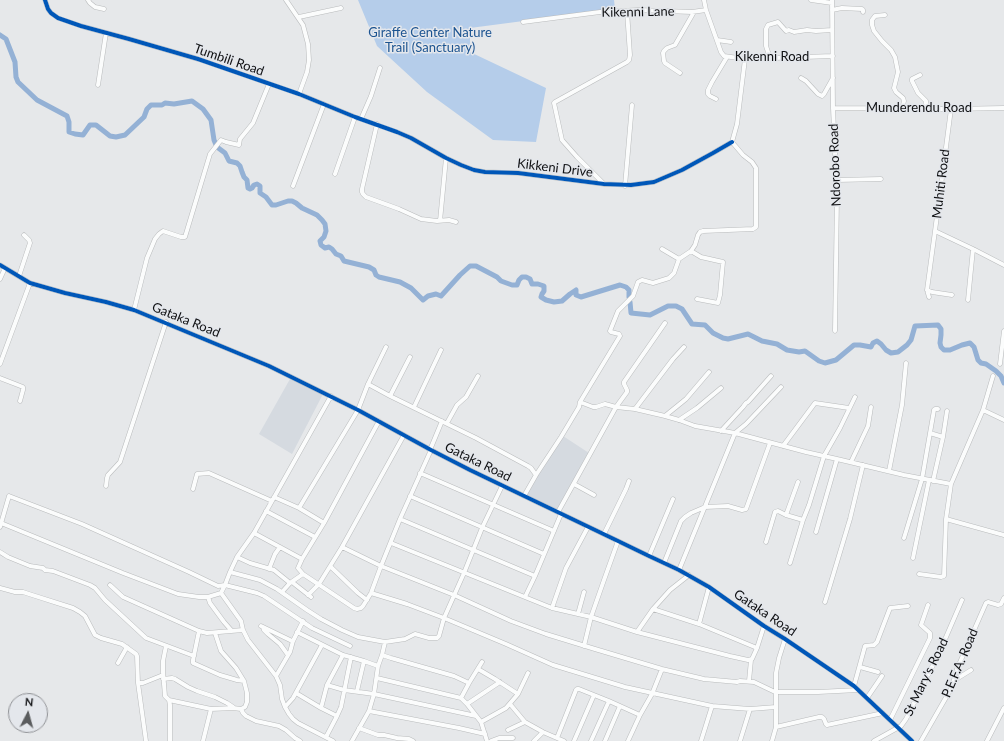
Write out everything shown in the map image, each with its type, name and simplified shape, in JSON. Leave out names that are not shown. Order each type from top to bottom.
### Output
[{"type":"street","name":"Tumbili Road","points":[[45,0],[50,13],[58,18],[81,26],[198,59],[299,94],[377,124]]},
{"type":"street","points":[[88,0],[95,7],[104,9]]},
{"type":"street","points":[[286,0],[304,25],[308,44],[309,60],[307,72],[299,94]]},
{"type":"street","name":"Kikenni Road","points":[[704,0],[706,10],[722,54],[727,57],[745,59],[833,56]]},
{"type":"street","points":[[811,0],[832,1]]},
{"type":"street","name":"Ndorobo Road","points":[[832,1],[834,77],[833,108],[837,196],[835,331]]},
{"type":"street","points":[[299,17],[341,8]]},
{"type":"street","points":[[832,10],[842,8],[862,9],[864,10],[863,12]]},
{"type":"street","name":"Kikenni Lane","points":[[523,22],[600,12],[638,10],[694,12],[706,10]]},
{"type":"street","points":[[604,184],[562,140],[554,103],[629,60],[630,55],[627,11]]},
{"type":"street","points":[[680,73],[665,63],[663,53],[667,48],[676,45],[694,12]]},
{"type":"street","points":[[885,15],[875,16],[872,20],[872,25],[874,31],[891,50],[894,57],[898,72],[894,88],[903,98],[904,101],[902,109]]},
{"type":"street","points":[[770,58],[766,46],[766,29],[768,25],[778,22],[786,32],[789,30],[794,32],[807,30],[832,30]]},
{"type":"street","points":[[98,85],[106,33]]},
{"type":"street","points":[[717,40],[731,42]]},
{"type":"street","points":[[716,99],[708,94],[708,90],[727,57]]},
{"type":"street","points":[[524,496],[579,407],[580,402],[620,336],[619,334],[611,332],[611,328],[620,308],[633,296],[638,282],[642,280],[653,283],[669,278],[674,273],[679,259],[691,251],[700,232],[753,229],[756,227],[756,168],[732,142],[737,124],[745,59]]},
{"type":"street","points":[[361,118],[371,96],[380,68]]},
{"type":"street","points":[[920,75],[912,79],[912,81],[918,93],[927,102],[922,109]]},
{"type":"street","points":[[802,78],[822,96],[834,77]]},
{"type":"street","points":[[134,310],[147,258],[155,239],[163,231],[185,237],[210,154],[221,140],[227,143],[239,145],[240,139],[253,123],[269,84]]},
{"type":"street","points":[[293,186],[324,104]]},
{"type":"street","points":[[625,186],[632,105]]},
{"type":"street","name":"Munderendu Road","points":[[833,108],[1004,108]]},
{"type":"street","name":"Muhiti Road","points":[[951,109],[935,231],[1004,265]]},
{"type":"street","points":[[335,174],[355,116]]},
{"type":"street","points":[[377,124],[362,189],[363,194],[366,197],[421,219],[440,221],[449,220],[456,222]]},
{"type":"street","name":"Kikkeni Drive","points":[[377,124],[411,138],[446,158],[474,170],[518,173],[625,186],[654,182],[682,170],[732,142]]},
{"type":"street","points":[[440,221],[446,158]]},
{"type":"street","points":[[836,180],[881,179]]},
{"type":"street","points":[[929,297],[927,290],[935,231]]},
{"type":"street","points":[[19,276],[30,243],[24,235]]},
{"type":"street","points":[[662,249],[679,259]]},
{"type":"street","points":[[968,300],[973,249]]},
{"type":"street","points":[[691,251],[701,257],[723,262],[718,303],[697,299]]},
{"type":"street","name":"Gataka Road","points":[[0,265],[30,283],[134,310],[269,366],[331,396],[430,450],[502,486],[689,575],[709,587],[854,686],[912,741]]},
{"type":"street","points":[[0,279],[5,268]]},
{"type":"street","points":[[0,364],[30,283]]},
{"type":"street","points":[[927,290],[952,295]]},
{"type":"street","points":[[614,311],[615,318]]},
{"type":"street","points":[[106,486],[106,478],[120,462],[166,322]]},
{"type":"street","points":[[525,597],[554,531],[559,513],[616,407],[627,391],[624,382],[664,323]]},
{"type":"street","points":[[1000,364],[1004,331]]},
{"type":"street","points":[[299,508],[358,410],[368,384],[386,347]]},
{"type":"street","points":[[635,409],[672,359],[684,347]]},
{"type":"street","points":[[414,407],[441,350]]},
{"type":"street","points":[[390,396],[410,357]]},
{"type":"street","points":[[888,471],[902,404],[906,363]]},
{"type":"street","points":[[665,416],[686,399],[709,372]]},
{"type":"street","points":[[379,421],[298,568],[303,574],[357,609],[361,608],[367,600],[400,519],[444,422],[457,405],[466,397],[478,376]]},
{"type":"street","points":[[721,431],[772,376]]},
{"type":"street","points":[[918,574],[944,576],[946,519],[951,484],[983,410],[993,376]]},
{"type":"street","points":[[0,378],[23,387],[20,401]]},
{"type":"street","points":[[368,384],[476,438],[528,466],[536,475]]},
{"type":"street","points":[[679,570],[735,433],[746,424],[781,387]]},
{"type":"street","points":[[679,420],[697,408],[721,388]]},
{"type":"street","points":[[331,396],[254,533],[237,557],[225,585],[221,593],[208,597],[178,594],[123,574],[0,525],[9,496],[82,524],[218,586],[225,585],[258,593],[312,628],[350,646]]},
{"type":"street","points":[[790,562],[802,520],[809,504],[824,456],[855,397]]},
{"type":"street","points":[[580,402],[593,407],[605,404],[635,409],[665,416],[695,426],[735,433],[806,452],[931,481],[951,484]]},
{"type":"street","points":[[783,446],[815,403],[849,408]]},
{"type":"street","points":[[851,462],[868,426],[871,407]]},
{"type":"street","points":[[904,538],[922,479],[934,409],[938,409]]},
{"type":"street","points":[[913,558],[931,481],[944,437],[946,410]]},
{"type":"street","points":[[983,410],[1004,420]]},
{"type":"street","points":[[930,433],[944,437]]},
{"type":"street","points":[[237,557],[251,564],[270,569],[280,574],[310,596],[331,566],[404,435]]},
{"type":"street","points":[[664,563],[684,517],[705,507],[728,506],[744,510],[746,509],[770,442]]},
{"type":"street","points":[[816,532],[837,458]]},
{"type":"street","points":[[825,602],[850,519],[862,465]]},
{"type":"street","points":[[193,489],[197,474],[209,473],[299,508],[324,523]]},
{"type":"street","points":[[420,473],[554,531]]},
{"type":"street","points":[[604,534],[629,481]]},
{"type":"street","points":[[786,515],[798,482]]},
{"type":"street","points":[[574,484],[594,495]]},
{"type":"street","points":[[230,572],[260,580],[282,592],[307,610],[342,630],[358,637],[385,642],[405,639],[415,634],[429,638],[436,638],[439,636],[444,618],[482,528],[502,486]]},
{"type":"street","points":[[410,496],[544,554]]},
{"type":"street","points":[[649,556],[673,499]]},
{"type":"street","points":[[766,542],[775,512],[778,511],[802,520]]},
{"type":"street","points":[[266,512],[316,537]]},
{"type":"street","points":[[400,519],[535,576]]},
{"type":"street","points":[[946,519],[1004,535]]},
{"type":"street","points":[[552,608],[566,568],[588,527]]},
{"type":"street","points":[[254,533],[302,559]]},
{"type":"street","points":[[584,646],[591,616],[618,541]]},
{"type":"street","points":[[391,542],[552,608],[591,616],[637,632],[750,660]]},
{"type":"street","points":[[270,569],[275,554],[280,547]]},
{"type":"street","points":[[342,547],[381,566],[454,595],[511,621],[546,634],[662,669],[704,679],[754,682],[775,692],[858,690]]},
{"type":"street","points":[[0,552],[30,566],[53,571],[90,585],[95,588],[105,600],[146,638],[194,656]]},
{"type":"street","points":[[331,566],[367,600]]},
{"type":"street","points":[[282,592],[303,574]]},
{"type":"street","points":[[637,632],[653,609],[670,590],[689,575]]},
{"type":"street","points":[[110,585],[123,598],[199,631],[215,633],[243,630]]},
{"type":"street","points":[[699,624],[709,587]]},
{"type":"street","points":[[0,588],[14,592],[23,592],[73,608],[85,616],[95,635],[122,644],[137,656],[138,683],[146,741]]},
{"type":"street","points":[[578,614],[584,592]]},
{"type":"street","points":[[221,593],[241,621],[243,630],[248,640],[276,676],[280,685],[285,707],[293,719],[333,741]]},
{"type":"street","points":[[370,593],[407,604],[444,618],[553,665],[625,687],[712,706],[750,709],[776,707]]},
{"type":"street","points":[[208,597],[210,603],[232,630]]},
{"type":"street","name":"P.E.F.A. Road","points":[[921,741],[952,687],[986,603],[988,602],[998,605],[1001,604],[1004,598]]},
{"type":"street","name":"St Mary's Road","points":[[877,740],[901,726],[910,712],[962,600]]},
{"type":"street","points":[[890,720],[930,638],[930,633],[921,625],[928,605]]},
{"type":"street","points":[[854,686],[865,646],[874,645],[877,642],[890,608],[908,606]]},
{"type":"street","points":[[653,609],[699,624],[757,648]]},
{"type":"street","points":[[276,676],[290,652],[292,641],[303,621]]},
{"type":"street","points":[[749,681],[750,660],[752,659],[757,648],[764,626]]},
{"type":"street","points":[[288,655],[280,644],[262,627],[292,641]]},
{"type":"street","points":[[199,631],[193,663],[220,675],[244,681]]},
{"type":"street","points":[[297,632],[344,655],[351,656],[378,666]]},
{"type":"street","points":[[169,700],[211,709],[241,709],[245,707],[248,702],[244,681],[236,668],[221,651],[215,633]]},
{"type":"street","points":[[772,741],[776,728],[776,673],[785,639]]},
{"type":"street","points":[[352,741],[369,711],[374,694],[378,666],[385,642]]},
{"type":"street","points":[[285,707],[296,693],[322,645]]},
{"type":"street","points":[[166,646],[163,661],[163,677],[165,696],[169,700],[170,705],[170,741]]},
{"type":"street","points":[[118,663],[127,647]]},
{"type":"street","points":[[321,708],[327,685],[344,655]]},
{"type":"street","points":[[382,655],[454,676],[469,682]]},
{"type":"street","points":[[326,737],[341,707],[351,656]]},
{"type":"street","points":[[357,691],[364,661]]},
{"type":"street","points":[[460,698],[482,662]]},
{"type":"street","points":[[860,667],[878,672]]},
{"type":"street","points":[[478,669],[518,694]]},
{"type":"street","points":[[635,741],[629,740],[640,715],[652,694],[662,669]]},
{"type":"street","points":[[955,680],[971,670]]},
{"type":"street","points":[[481,722],[497,714],[510,704],[518,694],[528,673]]},
{"type":"street","points":[[867,698],[882,676]]},
{"type":"street","points":[[138,683],[163,677],[172,678],[196,691],[227,703],[233,708]]},
{"type":"street","points":[[377,678],[460,698],[467,704],[481,722],[487,741]]},
{"type":"street","points":[[467,704],[500,682]]},
{"type":"street","points":[[327,685],[344,690],[374,694],[476,716]]},
{"type":"street","points":[[557,738],[576,690],[579,689],[640,715]]},
{"type":"street","points":[[296,693],[337,716]]},
{"type":"street","points":[[574,741],[594,695]]},
{"type":"street","points":[[591,741],[609,701]]},
{"type":"street","points":[[510,704],[525,722],[564,741]]},
{"type":"street","points":[[605,741],[620,706]]},
{"type":"street","points":[[701,741],[712,706]]},
{"type":"street","points":[[987,741],[1004,708]]},
{"type":"street","points":[[203,741],[211,709]]},
{"type":"street","points":[[241,709],[246,716],[256,721],[280,726],[300,741]]},
{"type":"street","points":[[740,741],[750,709]]},
{"type":"street","points":[[369,711],[485,734]]},
{"type":"street","points":[[776,728],[819,717],[822,717],[827,725],[883,712]]},
{"type":"street","points":[[508,730],[525,722]]},
{"type":"street","points":[[359,728],[378,735],[409,739],[413,741]]},
{"type":"street","points":[[534,741],[543,732]]},
{"type":"street","points":[[491,741],[499,738],[513,738]]},
{"type":"shaded area","points":[[290,379],[323,394],[292,454],[259,434]]},
{"type":"shaded area","points":[[563,436],[589,453],[558,510],[526,494]]},
{"type":"green space","name":"Giraffe Center Nature Trail (Sanctuary)","points":[[358,0],[614,0],[615,9],[470,28],[470,52],[546,88],[536,142],[493,140],[427,92],[377,46]]},
{"type":"waterway","points":[[0,35],[6,39],[15,62],[16,77],[18,82],[37,100],[67,116],[69,122],[69,132],[83,135],[90,125],[96,125],[110,136],[116,137],[125,135],[144,117],[147,109],[151,105],[162,105],[165,103],[174,104],[192,101],[203,109],[211,120],[214,140],[217,147],[225,153],[229,161],[237,163],[240,166],[244,177],[247,180],[248,188],[250,189],[257,184],[260,186],[260,193],[266,197],[272,205],[292,201],[302,208],[317,215],[325,224],[326,231],[324,237],[320,241],[321,245],[325,248],[329,247],[332,249],[336,254],[341,256],[344,261],[369,267],[374,270],[376,275],[379,277],[400,282],[411,288],[423,300],[428,296],[436,294],[441,296],[470,266],[476,266],[497,277],[501,281],[512,285],[517,285],[522,277],[526,277],[530,279],[532,284],[544,286],[544,291],[541,297],[554,302],[562,301],[576,290],[576,295],[581,297],[620,285],[629,290],[629,297]]},
{"type":"waterway","points":[[630,302],[631,313],[650,315],[668,306],[676,306],[682,309],[692,324],[705,325],[713,333],[723,338],[728,339],[748,334],[762,341],[777,344],[787,350],[799,352],[805,351],[819,361],[825,363],[836,360],[854,345],[871,347],[873,343],[877,341],[891,353],[898,352],[911,340],[915,326],[938,325],[941,329],[940,343],[944,350],[950,350],[970,343],[974,347],[978,360],[996,371],[1001,376],[1004,383]]},
{"type":"cycle path","points":[[45,0],[48,9],[58,18],[81,26],[198,59],[299,94],[411,138],[446,158],[474,170],[485,172],[518,173],[604,184],[631,185],[654,182],[682,170],[732,142]]},
{"type":"cycle path","points":[[0,265],[30,283],[134,310],[269,366],[358,410],[470,470],[679,570],[709,587],[854,686],[912,741]]}]
